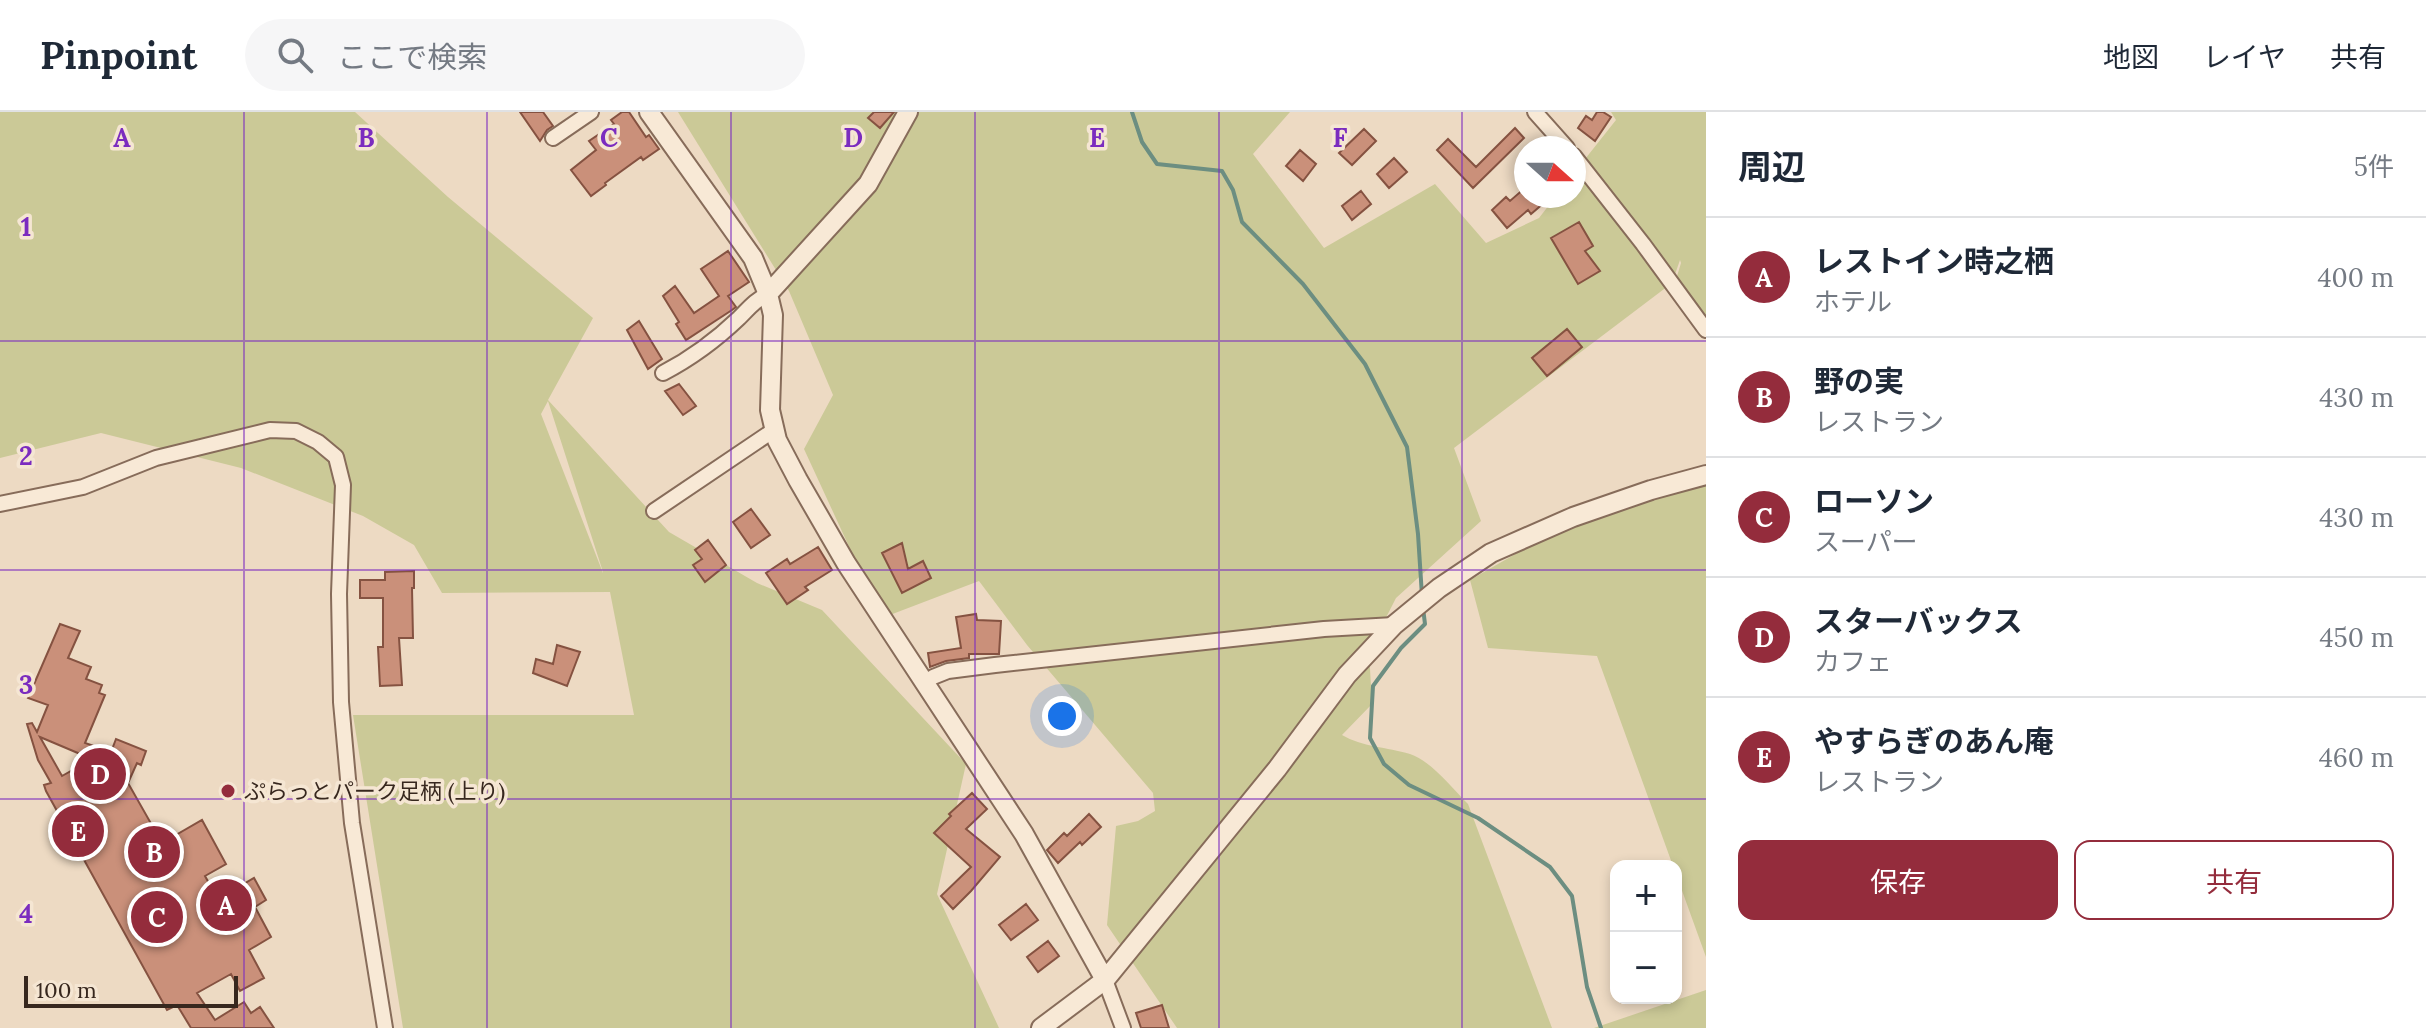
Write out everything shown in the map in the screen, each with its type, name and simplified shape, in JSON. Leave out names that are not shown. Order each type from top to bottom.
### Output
[{"type":"street","points":[[553,138],[591,112]]},
{"type":"street","points":[[649,112],[753,258],[768,294],[773,315],[770,410],[777,440],[846,563],[1024,834],[1105,980],[1123,1028]]},
{"type":"street","points":[[663,373],[688,360],[739,318],[753,301],[768,294],[868,184],[908,112]]},
{"type":"street","points":[[1535,112],[1556,136]]},
{"type":"street","points":[[1586,171],[1706,330]]},
{"type":"street","points":[[0,504],[83,487],[156,458],[270,430],[296,431],[318,442],[336,457],[343,485],[339,594],[341,702],[352,823],[385,1028]]},
{"type":"street","points":[[654,511],[774,430]]},
{"type":"street","points":[[1044,1027],[1105,980],[1277,769],[1347,675],[1394,625],[1439,588],[1491,553],[1573,517],[1706,475]]},
{"type":"street","points":[[933,677],[948,671],[995,665],[1324,629],[1394,625]]},
{"type":"shaded area","points":[[0,112],[355,112],[448,197],[593,318],[548,400],[669,532],[757,583],[822,610],[966,764],[937,894],[999,1028],[403,1028],[353,715],[634,715],[610,592],[442,593],[414,545],[363,516],[241,468],[101,433],[0,458]],"holes":[[[548,401],[603,573],[541,414]]]},
{"type":"shaded area","points":[[678,112],[1290,112],[1253,154],[1324,248],[1435,184],[1486,243],[1539,218],[1547,208],[1586,208],[1586,158],[1616,120],[1611,112],[1706,112],[1706,331],[1674,286],[1680,260],[1672,283],[1454,448],[1481,521],[1396,598],[1369,651],[1372,704],[1342,735],[1418,757],[1468,804],[1552,1028],[1177,1028],[1107,925],[1116,826],[1138,821],[1155,811],[1153,793],[1027,645],[979,581],[882,618],[804,449],[833,395],[789,291]]},
{"type":"shaded area","points":[[1706,481],[1706,957],[1682,891],[1682,860],[1671,860],[1597,656],[1488,648],[1470,580],[1589,512]]},
{"type":"shaded area","points":[[1706,990],[1706,1028],[1594,1028],[1665,1004],[1682,1004],[1682,998]]},
{"type":"building","points":[[520,112],[543,112],[553,126],[540,141]]},
{"type":"building","points":[[622,112],[629,112],[646,137],[649,135],[659,149],[643,160],[641,157],[591,196],[571,170],[596,150],[589,141],[614,124],[611,120]]},
{"type":"building","points":[[874,112],[894,112],[880,128],[868,118]]},
{"type":"building","points":[[1597,112],[1611,117],[1595,141],[1578,128],[1586,116],[1592,120]]},
{"type":"building","points":[[1515,128],[1522,136],[1514,136],[1514,148],[1473,188],[1437,150],[1448,139],[1476,167]]},
{"type":"building","points":[[1364,129],[1376,141],[1352,165],[1339,153]]},
{"type":"building","points":[[1300,150],[1316,164],[1303,181],[1286,166]]},
{"type":"building","points":[[1394,158],[1407,172],[1389,188],[1377,174]]},
{"type":"building","points":[[1361,191],[1371,204],[1352,220],[1342,206]]},
{"type":"building","points":[[1506,197],[1510,201],[1514,198],[1514,208],[1538,208],[1531,214],[1528,210],[1507,228],[1492,210]]},
{"type":"building","points":[[1579,222],[1593,246],[1585,251],[1600,271],[1578,284],[1551,238]]},
{"type":"building","points":[[728,251],[749,282],[728,296],[736,307],[686,340],[663,296],[675,286],[694,313],[719,296],[701,269]]},
{"type":"building","points":[[639,321],[662,359],[648,369],[627,330]]},
{"type":"building","points":[[1567,329],[1582,347],[1547,376],[1532,358]]},
{"type":"building","points":[[679,384],[696,406],[683,415],[665,391]]},
{"type":"building","points":[[751,509],[770,535],[751,548],[733,522]]},
{"type":"building","points":[[708,540],[726,565],[705,582],[693,565],[702,559],[695,550]]},
{"type":"building","points":[[902,543],[908,569],[923,561],[931,578],[902,593],[882,553]]},
{"type":"building","points":[[818,547],[832,570],[805,587],[808,590],[787,604],[766,573],[787,559],[790,564]]},
{"type":"building","points":[[414,571],[413,638],[399,638],[402,685],[380,686],[378,647],[383,647],[383,598],[360,598],[360,580],[385,580],[385,572]]},
{"type":"building","points":[[976,614],[977,620],[1001,621],[999,654],[969,654],[969,658],[930,667],[928,653],[961,648],[956,617]]},
{"type":"building","points":[[60,624],[80,631],[68,658],[91,667],[86,679],[102,685],[99,693],[105,695],[85,743],[111,752],[116,739],[146,751],[141,765],[137,763],[128,783],[162,843],[202,820],[226,864],[205,876],[218,899],[254,878],[266,900],[255,907],[271,937],[249,950],[264,978],[240,991],[231,974],[197,993],[215,1020],[244,1002],[251,1013],[260,1007],[274,1028],[191,1028],[177,1005],[167,1010],[46,791],[44,785],[51,783],[38,760],[27,724],[32,723],[37,732],[48,705],[28,698]],"holes":[[[40,737],[92,759],[62,776]]]},
{"type":"building","points":[[557,645],[580,652],[567,686],[533,673],[536,659],[553,664]]},
{"type":"building","points":[[972,793],[987,809],[966,829],[1000,857],[953,909],[941,896],[971,867],[934,833]]},
{"type":"building","points":[[1089,814],[1101,827],[1058,863],[1047,850]]},
{"type":"building","points":[[1026,904],[1038,920],[1011,940],[999,925]]},
{"type":"building","points":[[1048,941],[1059,956],[1038,972],[1027,957]]},
{"type":"building","points":[[1162,1005],[1169,1028],[1141,1028],[1136,1013]]},
{"type":"waterway","points":[[1132,112],[1142,142],[1157,164],[1222,171],[1233,190],[1242,222],[1303,284],[1365,364],[1407,447],[1422,596]]},
{"type":"waterway","points":[[1423,608],[1425,624],[1401,648],[1373,686],[1370,738],[1384,764],[1409,785],[1478,818],[1550,867],[1572,896],[1587,987],[1601,1028]]},
{"type":"place","name":"スターバックス","points":[[100,774]]},
{"type":"place","name":"ぷらっとパーク足柄 (上り)","points":[[228,791]]},
{"type":"place","name":"やすらぎのあん庵","points":[[78,831]]},
{"type":"place","name":"野の実","points":[[154,852]]},
{"type":"place","name":"レストイン時之栖","points":[[226,905]]},
{"type":"place","name":"ローソン","points":[[157,917]]}]
